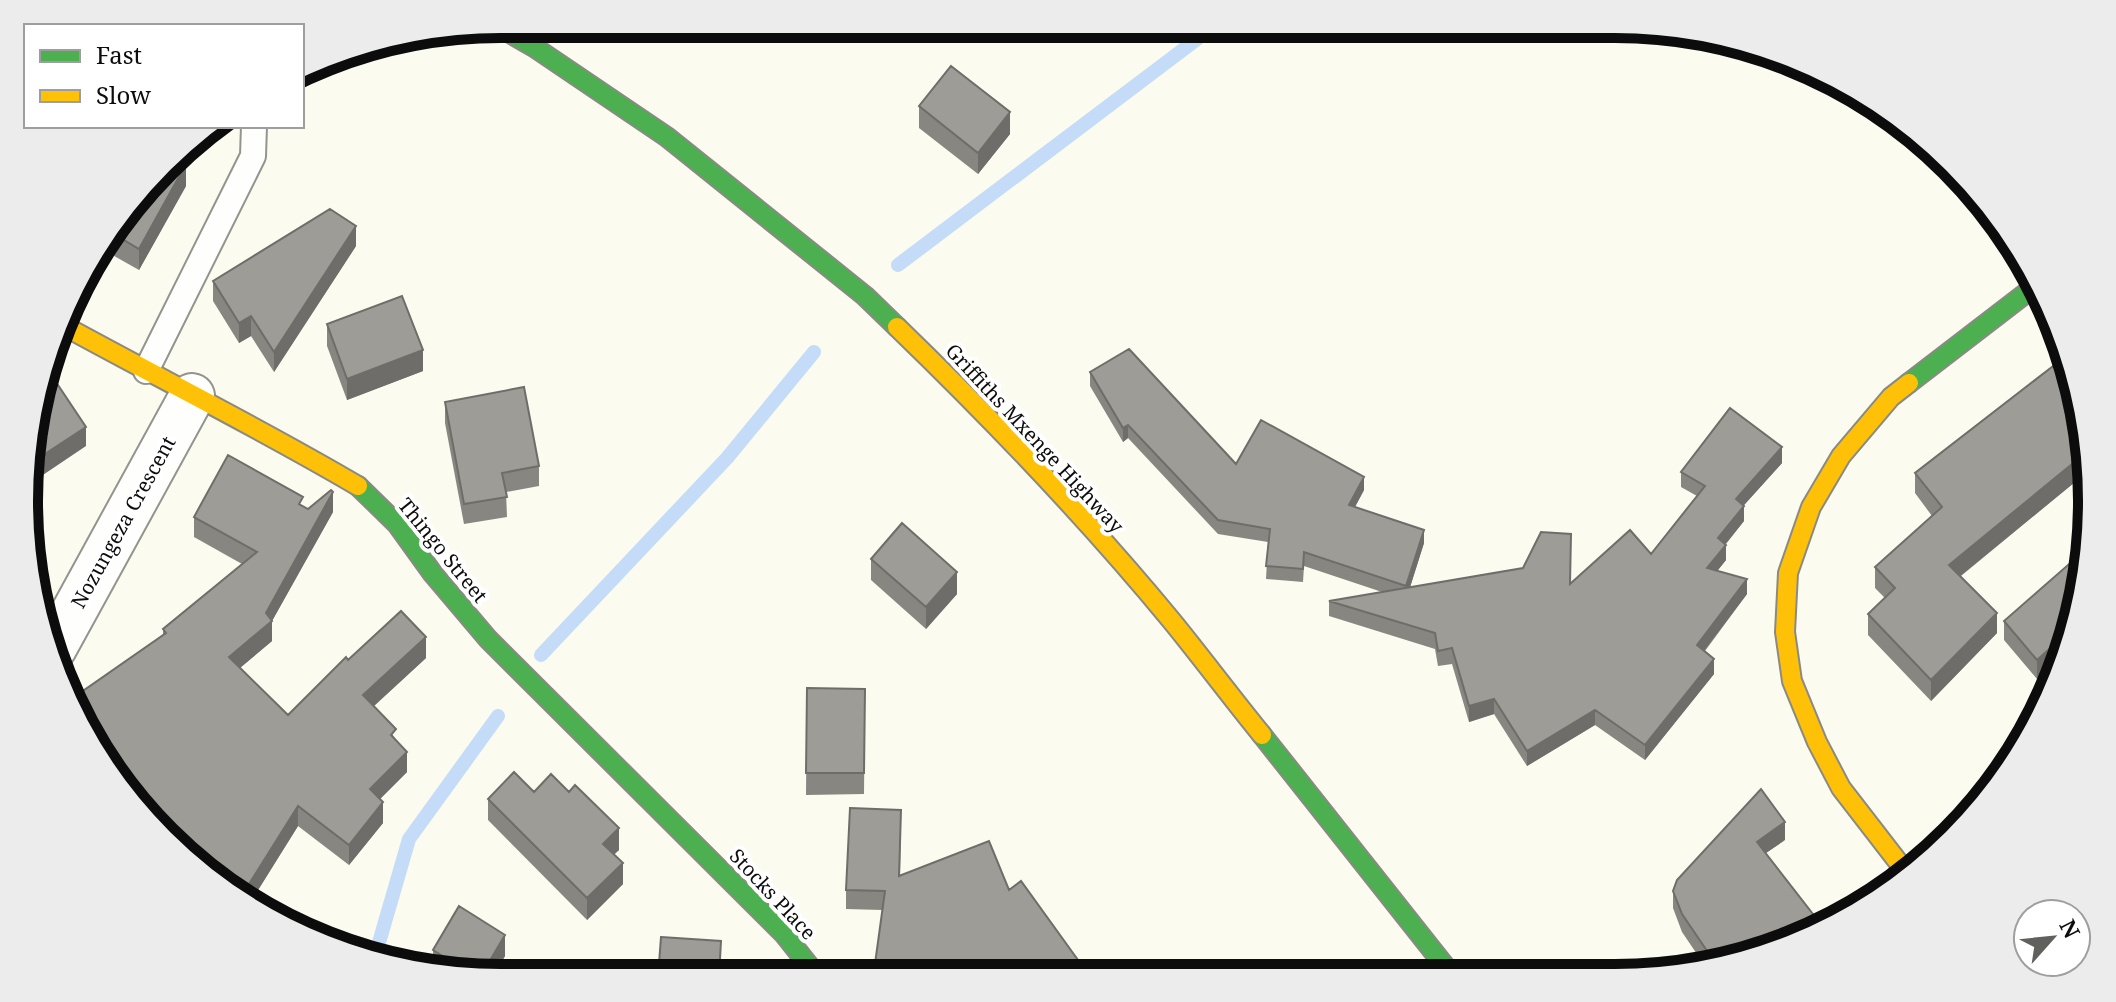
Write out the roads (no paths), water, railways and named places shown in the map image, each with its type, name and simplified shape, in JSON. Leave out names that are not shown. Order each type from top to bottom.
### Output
[{"type":"street","name":"Griffiths Mxenge Highway","points":[[518,38],[667,137],[865,296],[976,404],[1170,619],[1443,964]]},
{"type":"street","points":[[1901,865],[1841,788],[1817,742],[1792,681],[1785,632],[1788,573],[1811,507],[1841,456],[1891,397],[2028,292]]},
{"type":"street","name":"Thingo Street","points":[[71,330],[359,486],[397,524],[433,574],[488,639],[694,844]]},
{"type":"street","name":"Nozungeza Crescent","points":[[59,638],[192,396]]},
{"type":"street","name":"Stocks Place","points":[[694,844],[784,934],[808,964]]},
{"type":"lane","points":[[146,371],[253,156],[254,128]]},
{"type":"waterway","points":[[898,265],[1198,38]]},
{"type":"waterway","points":[[541,655],[727,458],[814,352]]},
{"type":"waterway","points":[[378,947],[409,839],[498,716]]}]
